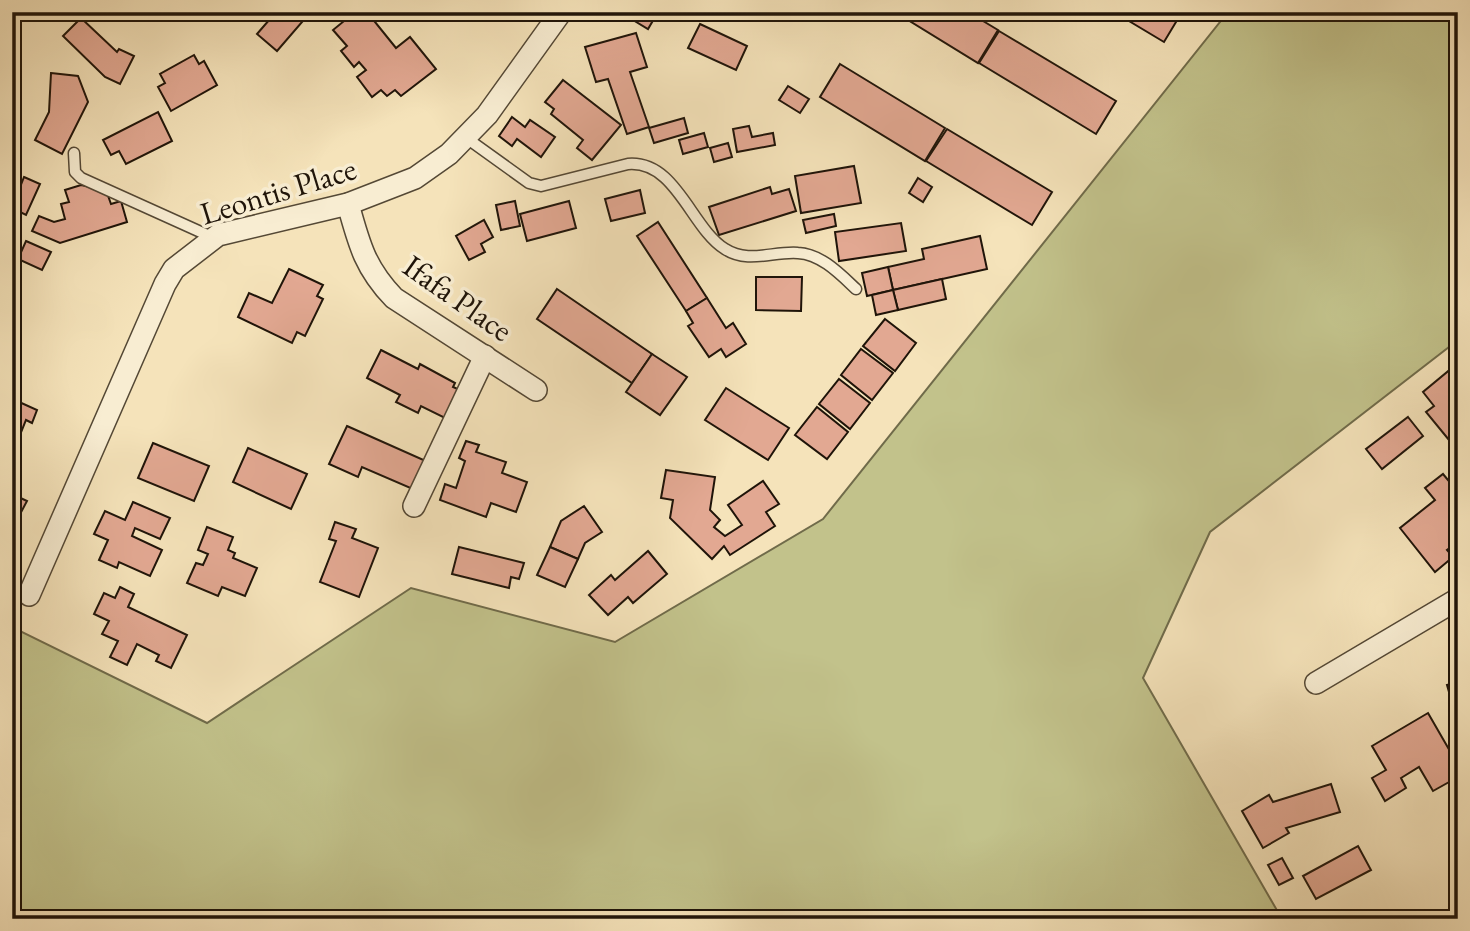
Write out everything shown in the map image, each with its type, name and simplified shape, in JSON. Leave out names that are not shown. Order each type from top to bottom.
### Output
[{"type":"street","name":"Leontis Place","points":[[29,595],[165,284],[174,269],[214,238],[348,204],[415,178],[487,115],[561,12]]},
{"type":"street","name":"Ifafa Place","points":[[348,204],[359,244],[375,278],[394,298],[536,390]]},
{"type":"street","points":[[414,506],[485,356]]},
{"type":"street","points":[[1316,683],[1458,599]]},
{"type":"lane","points":[[465,137],[529,183],[541,186],[628,164],[641,164],[657,171],[673,187],[698,222],[725,250],[745,256],[808,254],[834,269],[856,289]]},
{"type":"lane","points":[[74,153],[75,172],[81,178],[214,238]]},
{"type":"green space","points":[[1228,12],[1458,12],[1458,340],[1210,532],[1143,678],[1282,919],[12,919],[12,627],[207,723],[411,588],[615,642],[823,519]]},
{"type":"building","points":[[276,12],[309,14],[277,51],[257,34]]},
{"type":"building","points":[[355,12],[367,12],[396,48],[410,37],[436,69],[401,96],[395,90],[387,96],[381,90],[372,97],[357,77],[366,70],[359,62],[354,67],[341,51],[347,46],[333,30]]},
{"type":"building","points":[[631,12],[658,12],[648,29],[628,17]]},
{"type":"building","points":[[895,12],[968,12],[998,30],[978,63]]},
{"type":"building","points":[[1114,12],[1182,12],[1164,42]]},
{"type":"building","points":[[81,18],[117,52],[119,49],[134,56],[120,84],[105,77],[63,36]]},
{"type":"building","points":[[700,24],[747,46],[736,70],[688,48]]},
{"type":"building","points":[[999,31],[1116,101],[1096,134],[979,63]]},
{"type":"building","points":[[636,33],[647,67],[630,72],[649,127],[627,134],[608,79],[596,82],[585,47]]},
{"type":"building","points":[[194,55],[199,64],[204,61],[217,85],[171,111],[158,87],[165,83],[160,74]]},
{"type":"building","points":[[840,64],[945,128],[925,161],[820,97]]},
{"type":"building","points":[[51,73],[78,76],[88,102],[62,154],[35,140],[49,112]]},
{"type":"building","points":[[563,80],[621,125],[592,160],[577,148],[583,140],[551,114],[554,109],[545,102]]},
{"type":"building","points":[[788,86],[809,99],[800,113],[779,100]]},
{"type":"building","points":[[158,112],[172,141],[126,164],[119,151],[111,155],[103,140]]},
{"type":"building","points":[[512,117],[525,127],[530,120],[555,137],[541,157],[517,139],[512,146],[499,136]]},
{"type":"building","points":[[684,118],[688,133],[654,143],[649,128]]},
{"type":"building","points":[[749,126],[752,137],[773,133],[775,145],[737,152],[733,129]]},
{"type":"building","points":[[947,129],[1052,192],[1032,225],[926,161]]},
{"type":"building","points":[[704,133],[708,147],[683,154],[679,140]]},
{"type":"building","points":[[728,143],[732,157],[714,162],[710,148]]},
{"type":"building","points":[[854,166],[861,203],[801,213],[795,176]]},
{"type":"building","points":[[24,177],[40,184],[26,215],[12,208]]},
{"type":"building","points":[[918,178],[932,187],[923,202],[909,193]]},
{"type":"building","points":[[81,185],[106,190],[111,204],[121,201],[127,222],[60,243],[32,231],[39,216],[54,222],[65,219],[61,204],[69,202],[65,190]]},
{"type":"building","points":[[770,187],[772,194],[789,189],[796,211],[719,235],[709,207]]},
{"type":"building","points":[[640,190],[645,213],[611,221],[605,199]]},
{"type":"building","points":[[515,201],[520,226],[501,230],[496,205]]},
{"type":"building","points":[[569,201],[576,228],[527,241],[520,214]]},
{"type":"building","points":[[834,214],[836,226],[806,233],[803,220]]},
{"type":"building","points":[[484,220],[493,237],[481,244],[485,252],[469,260],[456,236]]},
{"type":"building","points":[[658,222],[707,298],[686,311],[637,236]]},
{"type":"building","points":[[901,223],[906,251],[839,261],[835,232]]},
{"type":"building","points":[[980,236],[987,269],[893,290],[888,267],[924,259],[922,249]]},
{"type":"building","points":[[26,241],[51,252],[42,270],[18,259]]},
{"type":"building","points":[[888,267],[893,290],[867,296],[862,273]]},
{"type":"building","points":[[289,269],[323,285],[317,296],[323,299],[305,336],[297,332],[292,343],[238,317],[249,293],[272,303]]},
{"type":"building","points":[[756,277],[802,277],[801,311],[756,310]]},
{"type":"building","points":[[942,279],[946,299],[898,310],[893,290]]},
{"type":"building","points":[[557,289],[652,354],[632,383],[537,319]]},
{"type":"building","points":[[893,290],[898,310],[876,315],[872,295]]},
{"type":"building","points":[[707,298],[726,328],[733,323],[746,344],[726,357],[721,349],[709,357],[688,326],[693,323],[686,311]]},
{"type":"building","points":[[885,319],[916,343],[895,371],[863,346]]},
{"type":"building","points":[[861,349],[893,373],[872,400],[841,375]]},
{"type":"building","points":[[381,350],[418,369],[420,364],[455,383],[453,387],[460,390],[445,418],[421,406],[418,413],[396,402],[400,395],[367,378]]},
{"type":"building","points":[[652,354],[687,377],[660,415],[626,392]]},
{"type":"building","points":[[1458,363],[1458,432],[1449,440],[1426,412],[1434,406],[1423,392]]},
{"type":"building","points":[[839,379],[870,403],[850,429],[819,404]]},
{"type":"building","points":[[726,388],[789,428],[768,460],[705,420]]},
{"type":"building","points":[[17,401],[37,410],[32,423],[26,420],[12,455],[12,412]]},
{"type":"building","points":[[817,407],[848,432],[827,459],[795,435]]},
{"type":"building","points":[[1408,417],[1423,436],[1382,469],[1366,449]]},
{"type":"building","points":[[347,426],[428,462],[415,490],[362,467],[358,477],[329,464]]},
{"type":"building","points":[[466,441],[479,445],[476,452],[506,462],[502,473],[527,482],[516,512],[491,503],[486,517],[440,500],[445,484],[456,488],[465,461],[459,458]]},
{"type":"building","points":[[153,443],[209,466],[194,501],[138,478]]},
{"type":"building","points":[[248,448],[307,474],[291,509],[233,482]]},
{"type":"building","points":[[666,470],[715,477],[710,510],[720,520],[714,527],[725,536],[742,525],[728,505],[763,481],[779,504],[766,512],[775,526],[730,555],[724,546],[712,559],[670,518],[673,500],[661,498]]},
{"type":"building","points":[[1443,474],[1458,492],[1458,542],[1447,550],[1453,557],[1435,572],[1400,528],[1435,500],[1425,488]]},
{"type":"building","points":[[12,494],[27,501],[18,518],[12,515]]},
{"type":"building","points":[[133,502],[170,518],[160,539],[135,528],[132,536],[162,550],[150,576],[119,562],[117,568],[99,560],[108,540],[94,534],[105,511],[125,520]]},
{"type":"building","points":[[584,506],[602,532],[585,543],[578,559],[550,547],[561,521]]},
{"type":"building","points":[[335,522],[356,529],[352,538],[378,548],[359,597],[320,582],[336,541],[329,539]]},
{"type":"building","points":[[207,527],[233,537],[228,550],[235,553],[233,558],[257,568],[245,596],[222,587],[218,596],[187,583],[196,563],[203,565],[208,554],[198,550]]},
{"type":"building","points":[[459,547],[524,563],[519,579],[511,577],[509,588],[452,574]]},
{"type":"building","points":[[550,547],[578,559],[565,587],[537,575]]},
{"type":"building","points":[[648,551],[667,574],[633,603],[628,597],[608,615],[589,595],[611,575],[615,580]]},
{"type":"building","points":[[120,587],[134,594],[128,607],[187,635],[171,668],[156,661],[159,655],[137,644],[127,665],[110,657],[118,641],[102,634],[109,621],[94,614],[104,593],[115,598]]},
{"type":"building","points":[[1458,682],[1458,705],[1453,706],[1447,685]]},
{"type":"building","points":[[1428,713],[1458,765],[1458,777],[1433,791],[1419,767],[1401,778],[1406,788],[1385,801],[1372,778],[1386,770],[1372,746]]},
{"type":"building","points":[[1331,784],[1340,812],[1286,828],[1289,833],[1263,848],[1242,811],[1269,795],[1273,802]]},
{"type":"building","points":[[1358,846],[1371,870],[1316,899],[1303,876]]},
{"type":"building","points":[[1282,858],[1293,878],[1279,885],[1268,865]]}]
